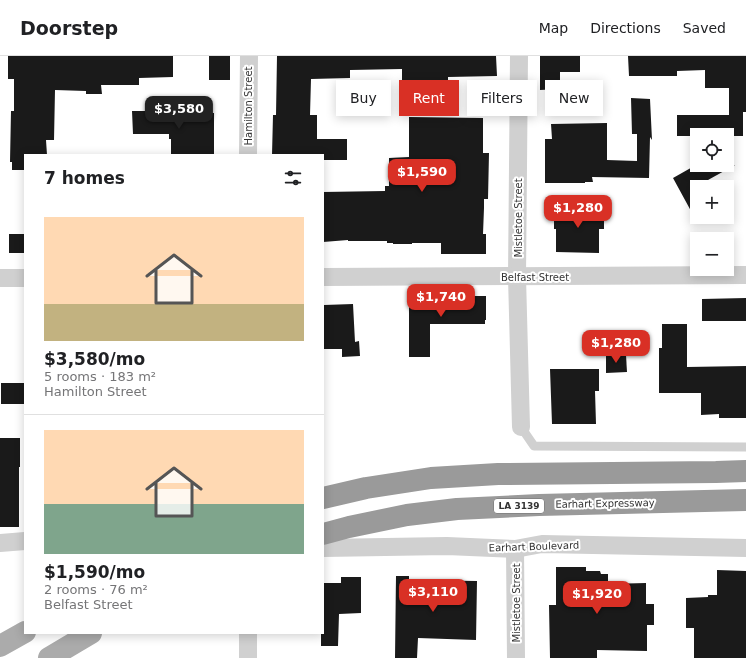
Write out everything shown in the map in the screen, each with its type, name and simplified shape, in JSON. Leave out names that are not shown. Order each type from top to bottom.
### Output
[{"type":"highway","points":[[324,498],[366,488],[439,478],[498,474],[746,471]]},
{"type":"highway","name":"Earhart Expressway","points":[[324,534],[407,515],[458,509],[539,504],[746,500]]},
{"type":"main road","points":[[0,646],[24,633]]},
{"type":"main road","points":[[49,658],[89,634]]},
{"type":"street","name":"Hamilton Street","points":[[248,154],[249,56]]},
{"type":"street","name":"Mistletoe Street","points":[[519,56],[517,277],[520,427]]},
{"type":"street","name":"Belfast Street","points":[[324,277],[746,275]]},
{"type":"street","points":[[0,278],[24,278]]},
{"type":"street","points":[[0,543],[24,541]]},
{"type":"street","name":"Earhart Boulevard","points":[[324,548],[447,546],[515,549],[542,544],[746,548]]},
{"type":"street","name":"Mistletoe Street","points":[[515,549],[516,658]]},
{"type":"street","points":[[248,634],[248,658]]},
{"type":"lane","points":[[520,427],[534,446],[746,447]]},
{"type":"building","points":[[8,56],[173,56],[173,77],[139,78],[139,85],[101,85],[102,94],[86,94],[86,91],[55,90],[54,140],[46,140],[47,154],[24,154],[24,170],[12,170],[12,162],[10,162],[11,111],[14,111],[14,79],[8,79]]},
{"type":"building","points":[[209,56],[230,56],[230,80],[209,80]]},
{"type":"building","points":[[277,56],[496,56],[497,76],[448,77],[448,80],[402,80],[402,69],[350,70],[350,78],[311,79],[310,115],[317,115],[317,139],[347,139],[347,160],[324,160],[324,154],[272,154],[273,115],[276,115]]},
{"type":"building","points":[[540,56],[580,56],[580,72],[560,72],[560,80],[545,80],[545,90],[540,90]]},
{"type":"building","points":[[628,56],[746,56],[746,112],[743,112],[743,136],[734,136],[734,128],[690,128],[690,136],[677,136],[677,115],[729,115],[729,88],[705,88],[705,70],[677,71],[677,76],[629,76]]},
{"type":"building","points":[[631,98],[650,99],[652,140],[650,137],[649,178],[592,177],[593,182],[545,183],[545,139],[552,139],[551,124],[607,123],[607,160],[637,161],[637,134],[632,134]]},
{"type":"building","points":[[132,111],[152,111],[152,113],[214,113],[214,154],[171,154],[171,139],[169,139],[169,134],[133,134]]},
{"type":"building","points":[[409,117],[483,118],[483,153],[489,153],[488,199],[484,199],[483,234],[486,234],[486,254],[441,254],[441,243],[393,244],[387,243],[387,241],[348,240],[324,242],[324,192],[385,191],[385,186],[389,186],[389,158],[409,157]]},
{"type":"building","points":[[690,168],[690,172],[722,172],[708,180],[690,180],[690,209],[673,178]]},
{"type":"building","points":[[554,208],[604,208],[604,229],[599,229],[599,253],[556,252]]},
{"type":"building","points":[[9,234],[24,234],[24,253],[9,253]]},
{"type":"building","points":[[436,296],[486,296],[485,324],[430,324],[430,357],[409,357],[409,298],[436,298]]},
{"type":"building","points":[[746,298],[746,321],[702,321],[702,299]]},
{"type":"building","points":[[353,304],[355,342],[359,341],[360,356],[342,357],[342,349],[324,349],[324,305]]},
{"type":"building","points":[[662,324],[687,324],[687,367],[746,366],[746,418],[719,418],[719,414],[701,415],[701,393],[659,393],[659,348],[662,348]]},
{"type":"building","points":[[626,355],[627,372],[606,373],[606,356]]},
{"type":"building","points":[[550,369],[599,369],[599,391],[595,391],[596,424],[552,424]]},
{"type":"building","points":[[1,383],[24,383],[24,404],[1,404]]},
{"type":"building","points":[[0,438],[20,438],[19,527],[0,527]]},
{"type":"building","points":[[556,567],[586,567],[586,571],[600,571],[601,574],[608,574],[608,584],[646,583],[646,604],[654,604],[654,625],[647,625],[647,651],[597,650],[597,658],[550,658],[549,605],[556,605]]},
{"type":"building","points":[[717,570],[746,571],[746,658],[694,658],[694,628],[686,628],[686,598],[717,595]]},
{"type":"building","points":[[396,576],[409,576],[409,580],[477,581],[476,640],[418,638],[417,658],[395,658]]},
{"type":"building","points":[[341,577],[361,577],[361,613],[339,614],[338,646],[321,646],[321,634],[324,634],[324,583],[341,583]]}]
